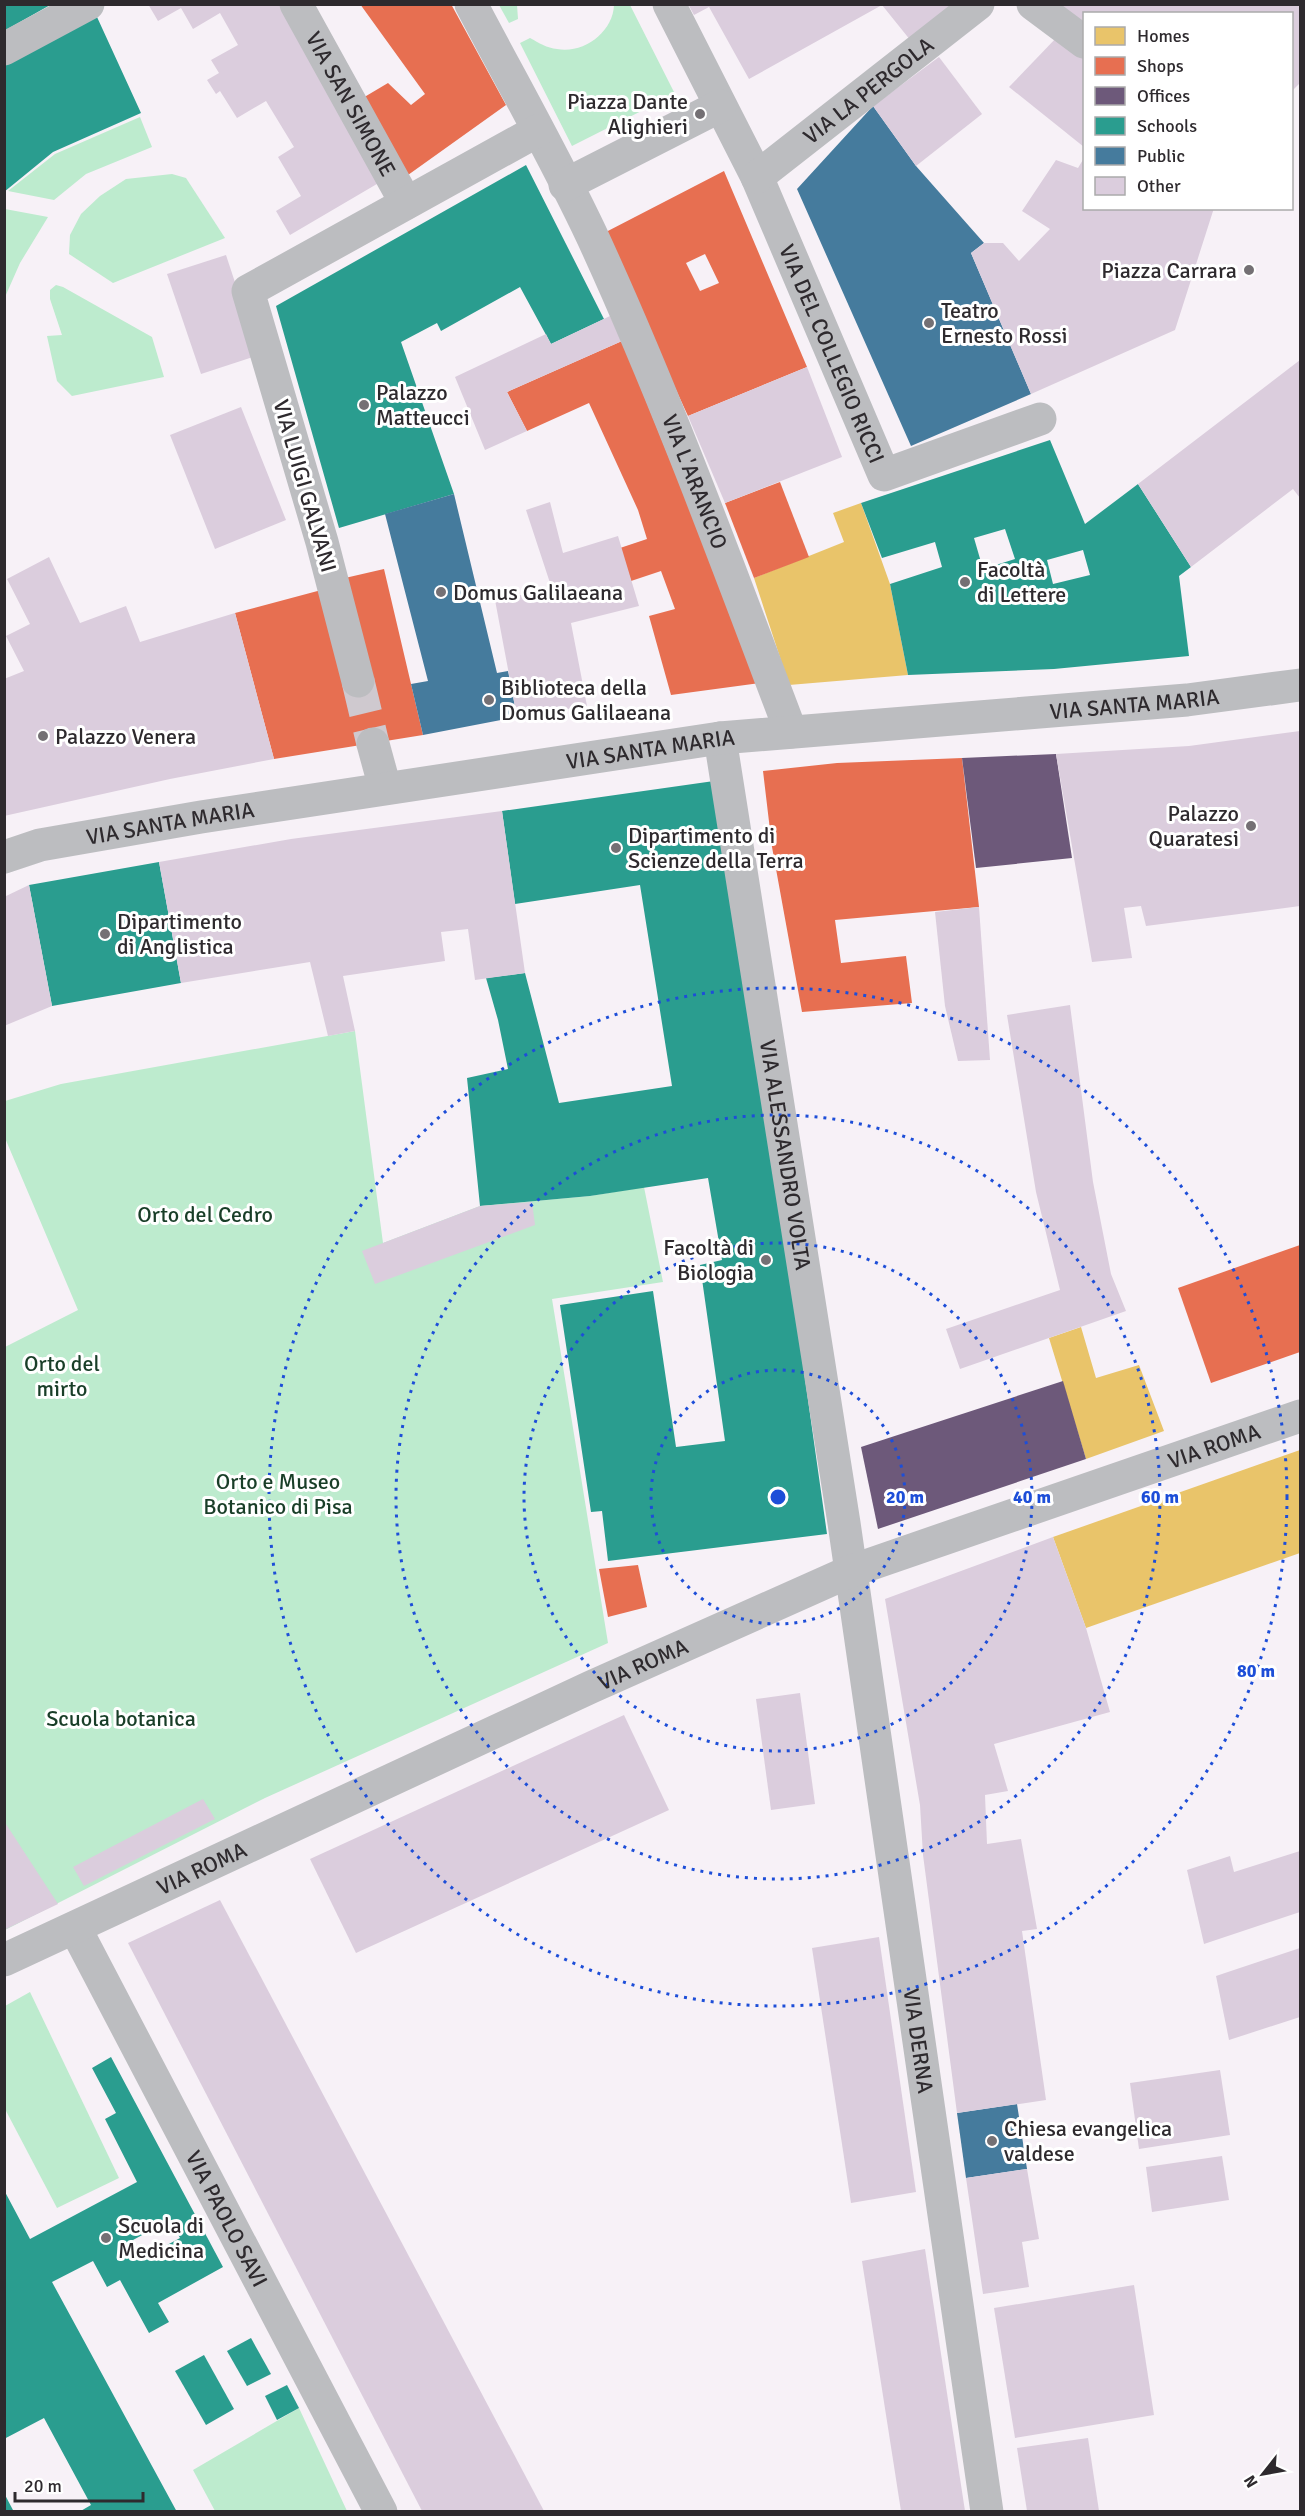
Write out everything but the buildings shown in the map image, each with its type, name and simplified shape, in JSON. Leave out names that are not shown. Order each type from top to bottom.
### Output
[{"type":"street","points":[[4,49],[88,4]]},
{"type":"street","name":"VIA SAN SIMONE","points":[[296,4],[406,202]]},
{"type":"street","points":[[471,4],[534,132],[565,185],[720,106]]},
{"type":"street","points":[[669,4],[757,177]]},
{"type":"street","name":"VIA LA PERGOLA","points":[[757,177],[978,4]]},
{"type":"street","points":[[1033,4],[1083,41]]},
{"type":"street","points":[[406,202],[534,132]]},
{"type":"street","name":"VIA DEL COLLEGIO RICCI","points":[[757,177],[884,475],[1040,419]]},
{"type":"street","name":"VIA L'ARANCIO","points":[[565,185],[592,236],[690,462],[791,732]]},
{"type":"street","name":"VIA LUIGI GALVANI","points":[[358,681],[322,542],[248,291],[406,202]]},
{"type":"street","name":"VIA SANTA MARIA","points":[[4,857],[51,843],[385,788],[720,738],[1187,700],[1300,685]]},
{"type":"street","name":"VIA ALESSANDRO VOLTA","points":[[720,738],[850,1571]]},
{"type":"street","points":[[373,744],[385,788]]},
{"type":"street","name":"VIA ROMA","points":[[4,1960],[581,1692],[850,1571],[1300,1416]]},
{"type":"street","name":"VIA DERNA","points":[[850,1571],[987,2511]]},
{"type":"street","name":"VIA PAOLO SAVI","points":[[75,1928],[381,2511]]},
{"type":"green space","points":[[499,5],[517,5],[518,19],[509,23]]},
{"type":"green space","points":[[614,5],[630,5],[675,94],[572,146],[520,43],[530,38],[550,48],[567,50],[587,44],[603,32],[612,15]]},
{"type":"green space","points":[[140,117],[152,147],[86,174],[54,200],[8,191],[55,154]]},
{"type":"green space","points":[[172,174],[186,178],[225,238],[113,283],[69,254],[70,235],[81,214],[100,196],[126,179]]},
{"type":"green space","points":[[5,209],[48,217],[20,263],[5,297]]},
{"type":"green space","points":[[56,285],[152,337],[164,377],[72,396],[57,381],[47,336],[62,335],[50,299],[50,290]]},
{"type":"green space","name":"Orto e Museo Botanico di Pisa","points":[[355,1031],[383,1243],[480,1206],[590,1196],[644,1187],[663,1282],[552,1299],[608,1643],[265,1798],[5,1930],[5,1347],[78,1310],[5,1138],[5,1101],[61,1084]]},
{"type":"green space","points":[[30,1992],[119,2178],[57,2208],[5,2109],[5,2006]]},
{"type":"green space","points":[[299,2408],[347,2511],[215,2511],[193,2470]]},
{"type":"tunnel","points":[[358,681],[373,744]]},
{"type":"place","name":"Piazza Dante Alighieri","points":[[700,114]]},
{"type":"place","name":"Piazza Carrara","points":[[1249,270]]},
{"type":"place","name":"Teatro Ernesto Rossi","points":[[929,323]]},
{"type":"place","name":"Palazzo Matteucci","points":[[364,405]]},
{"type":"place","name":"Facoltà di Lettere","points":[[965,582]]},
{"type":"place","name":"Domus Galilaeana","points":[[441,592]]},
{"type":"place","name":"Biblioteca della Domus Galilaeana","points":[[489,700]]},
{"type":"place","name":"Palazzo Venera","points":[[43,736]]},
{"type":"place","name":"Palazzo Quaratesi","points":[[1251,826]]},
{"type":"place","name":"Dipartimento di Scienze della Terra","points":[[616,848]]},
{"type":"place","name":"Dipartimento di Anglistica","points":[[105,934]]},
{"type":"place","name":"Facoltà di Biologia","points":[[766,1260]]},
{"type":"place","name":"Chiesa evangelica valdese","points":[[992,2141]]},
{"type":"place","name":"Scuola di Medicina","points":[[106,2238]]},
{"type":"park label","name":"Orto del Cedro","points":[[205,1214]]},
{"type":"park label","name":"Orto del mirto","points":[[62,1376]]},
{"type":"park label","name":"Scuola botanica","points":[[121,1718]]}]
